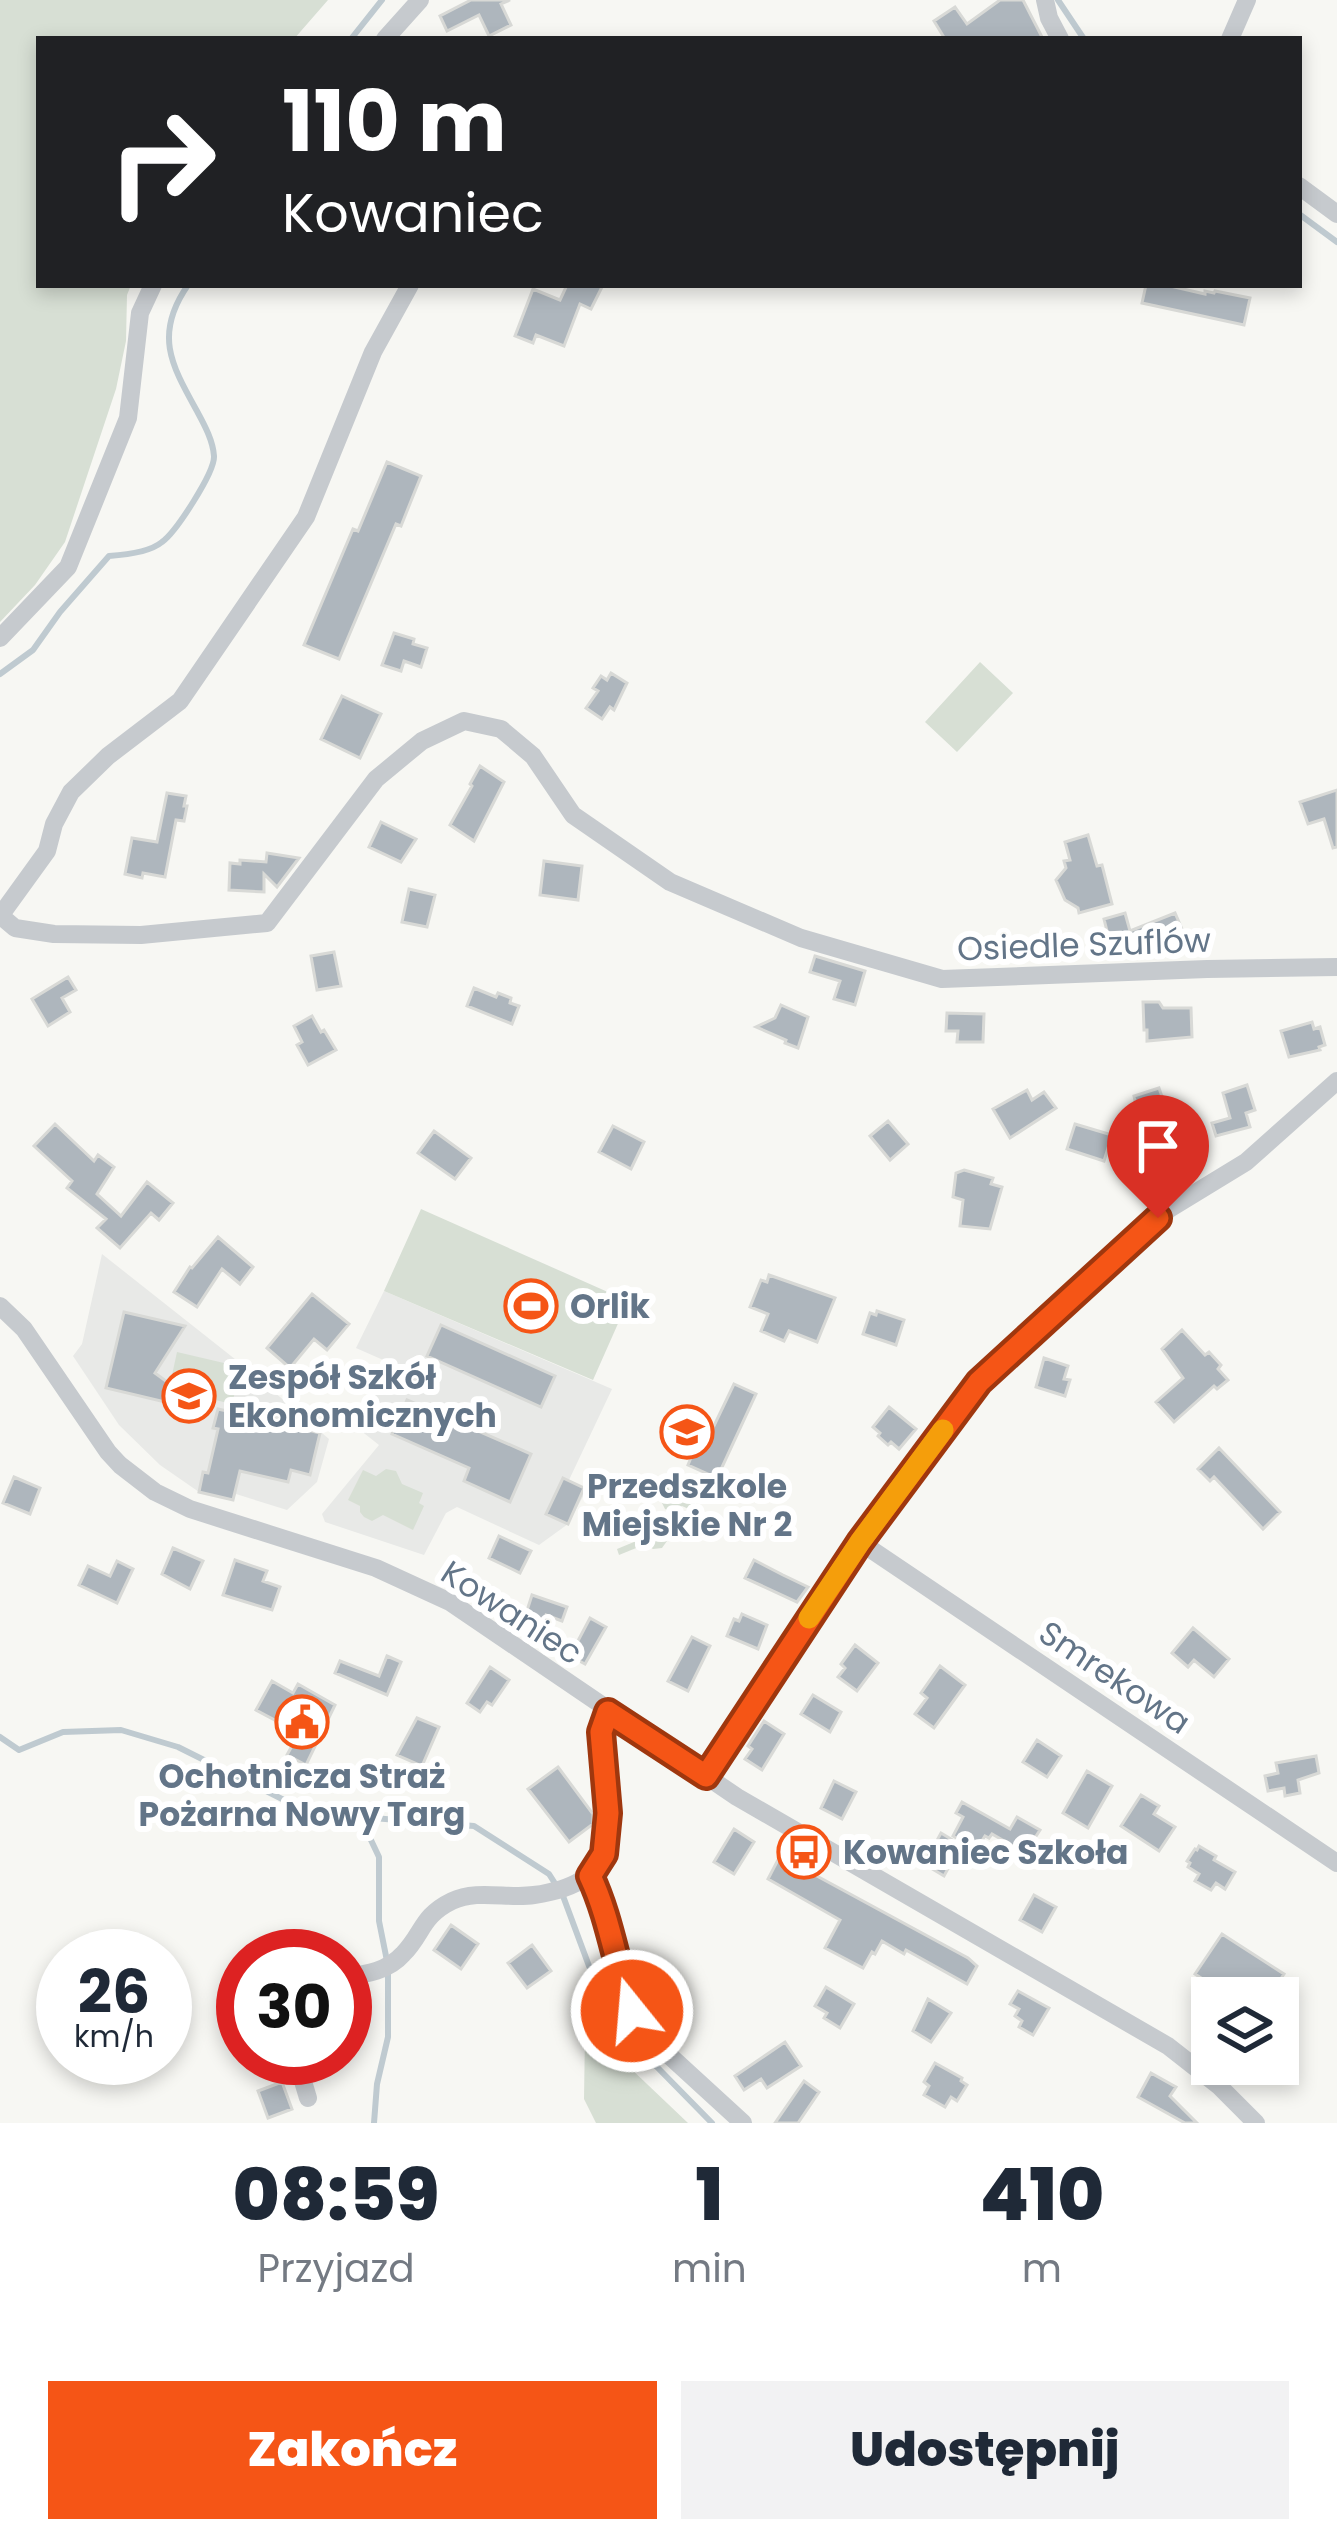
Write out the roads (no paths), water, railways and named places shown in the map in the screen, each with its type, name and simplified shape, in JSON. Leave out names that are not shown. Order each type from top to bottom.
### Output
[{"type":"street","points":[[388,36],[420,0]]},
{"type":"street","points":[[1231,36],[1247,0]]},
{"type":"street","points":[[1046,3],[1059,36]]},
{"type":"street","points":[[1302,188],[1337,214]]},
{"type":"street","points":[[0,638],[68,567],[128,418],[140,313],[152,288]]},
{"type":"street","points":[[0,916],[46,851],[71,792],[108,755],[180,701],[306,517],[373,352],[408,288]]},
{"type":"street","name":"Osiedle Szuflów","points":[[0,916],[15,928],[54,934],[141,935],[267,923],[376,779],[422,741],[464,721],[501,729],[533,756],[574,815],[670,882],[801,938],[941,979],[1337,968]]},
{"type":"street","points":[[706,1776],[860,1542],[979,1382],[1158,1218],[1246,1162],[1337,1081]]},
{"type":"street","name":"Kowaniec","points":[[0,1306],[24,1329],[120,1466],[155,1492],[207,1515],[353,1559],[450,1602],[706,1776],[1168,2046],[1220,2086],[1256,2123]]},
{"type":"street","name":"Smrekowa","points":[[860,1542],[1337,1863]]},
{"type":"street","points":[[372,1973],[404,1954],[424,1921],[454,1900],[481,1895],[532,1896],[582,1880],[604,1854],[608,1813],[601,1732],[608,1712]]},
{"type":"street","points":[[582,1880],[603,1904],[620,1977],[647,2036],[743,2123]]},
{"type":"street","points":[[304,2085],[308,2098]]},
{"type":"waterway","points":[[353,36],[382,0]]},
{"type":"waterway","points":[[1058,0],[1082,36]]},
{"type":"waterway","points":[[1302,216],[1337,242]]},
{"type":"waterway","points":[[0,674],[33,650],[109,556],[162,542],[208,475],[212,445],[170,350],[171,319],[186,288]]},
{"type":"waterway","name":"Kowaniec","points":[[0,1737],[19,1750],[63,1732],[121,1730],[178,1747],[288,1802],[360,1817],[474,1826],[549,1874],[563,1896],[589,1966],[657,2067],[712,2123]]},
{"type":"waterway","points":[[360,1817],[379,1857],[379,1921],[388,1966],[388,2037],[374,2123]]},
{"type":"place","name":"Orlik","points":[[531,1306]]},
{"type":"place","name":"Zespół Szkół Ekonomicznych","points":[[189,1396]]},
{"type":"place","name":"Przedszkole Miejskie Nr 2","points":[[687,1432]]},
{"type":"place","name":"Ochotnicza Straż Pożarna Nowy Targ","points":[[302,1722]]},
{"type":"place","name":"Kowaniec Szkoła","points":[[804,1852]]}]
